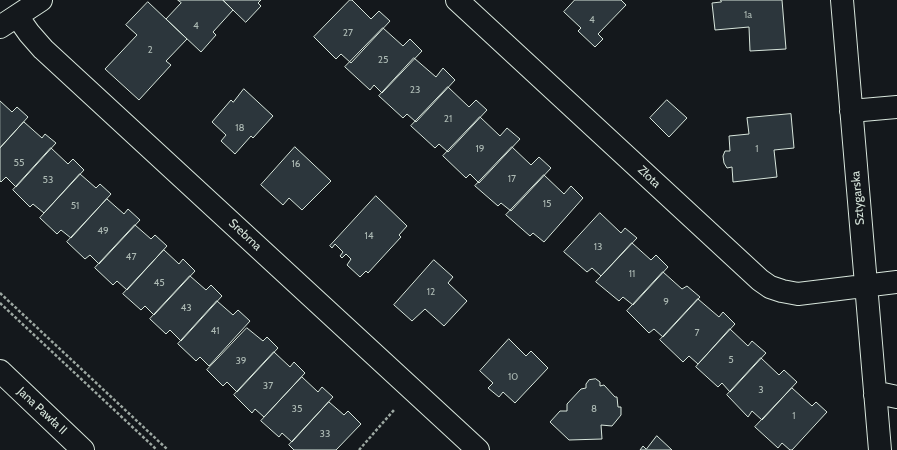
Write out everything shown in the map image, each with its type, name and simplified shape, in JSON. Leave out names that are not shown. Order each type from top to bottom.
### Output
[{"type":"street","points":[[8,22],[41,0]]},
{"type":"street","name":"Złota","points":[[457,0],[760,280],[770,287],[798,294],[866,285]]},
{"type":"street","name":"Sztygarska","points":[[842,0],[880,450]]},
{"type":"street","name":"Srebrna","points":[[8,22],[29,33],[42,49],[478,450]]},
{"type":"street","points":[[851,111],[897,107]]},
{"type":"street","points":[[866,285],[897,282]]},
{"type":"street","name":"Jana Pawła II","points":[[0,371],[83,450]]},
{"type":"street","points":[[875,395],[883,394],[897,397]]},
{"type":"path","points":[[0,292],[168,450]]},
{"type":"path","points":[[0,303],[157,450]]},
{"type":"path","points":[[359,450],[412,390]]},
{"type":"building","points":[[178,0],[223,0],[233,10],[213,32],[216,35],[201,52],[166,19],[181,3]]},
{"type":"building","points":[[223,0],[261,0],[258,3],[261,6],[246,22]]},
{"type":"building","points":[[350,0],[352,0],[371,19],[379,11],[390,21],[351,63],[341,54],[336,59],[314,37]]},
{"type":"building","points":[[575,0],[621,0],[626,5],[598,34],[603,39],[595,47],[578,31],[581,28],[564,12]]},
{"type":"building","points":[[721,0],[782,0],[786,49],[750,51],[749,27],[715,30],[712,3],[721,2]]},
{"type":"building","points":[[148,2],[187,39],[166,61],[171,65],[139,100],[105,69],[137,35],[126,25]]},
{"type":"building","points":[[383,28],[403,46],[410,39],[422,51],[382,93],[374,85],[370,90],[345,67]]},
{"type":"building","points":[[414,58],[436,77],[443,68],[455,80],[416,122],[407,114],[403,118],[379,96]]},
{"type":"building","points":[[448,87],[469,107],[476,100],[487,110],[448,152],[439,144],[435,148],[411,126]]},
{"type":"building","points":[[244,89],[273,116],[253,138],[251,136],[235,154],[221,141],[226,135],[212,122],[231,100],[233,102]]},
{"type":"building","points":[[667,100],[687,118],[669,137],[650,118]]},
{"type":"building","points":[[0,101],[12,112],[17,107],[28,117],[0,148]]},
{"type":"building","points":[[791,114],[794,148],[774,150],[777,177],[733,182],[732,167],[727,168],[724,163],[723,156],[725,151],[730,151],[729,136],[749,134],[747,118]]},
{"type":"building","points":[[480,117],[500,136],[507,128],[520,139],[479,183],[470,174],[466,178],[443,156]]},
{"type":"building","points":[[24,122],[42,138],[45,134],[56,143],[16,187],[6,177],[1,182],[0,181],[0,148]]},
{"type":"building","points":[[295,147],[331,181],[302,210],[289,198],[283,205],[261,185]]},
{"type":"building","points":[[512,147],[531,165],[539,157],[551,168],[511,211],[501,203],[498,206],[475,186]]},
{"type":"building","points":[[51,148],[68,164],[73,159],[84,170],[44,213],[33,204],[30,207],[13,190]]},
{"type":"building","points":[[80,174],[96,188],[100,184],[111,194],[71,238],[61,230],[57,234],[40,218]]},
{"type":"building","points":[[544,175],[564,194],[571,186],[583,198],[544,242],[533,233],[530,236],[506,215]]},
{"type":"building","points":[[376,196],[407,226],[399,235],[401,237],[368,273],[366,271],[360,277],[347,265],[351,259],[346,254],[342,258],[340,256],[343,252],[335,244],[332,248],[330,246]]},
{"type":"building","points":[[107,199],[124,214],[128,209],[140,220],[99,264],[90,255],[85,259],[67,242]]},
{"type":"building","points":[[600,213],[621,233],[625,228],[637,238],[601,276],[592,268],[587,272],[564,252]]},
{"type":"building","points":[[135,225],[151,239],[155,235],[167,246],[127,290],[117,281],[113,285],[95,268]]},
{"type":"building","points":[[632,243],[651,260],[656,255],[668,267],[633,305],[623,297],[619,301],[596,282]]},
{"type":"building","points":[[164,250],[179,264],[183,259],[195,271],[154,315],[145,306],[141,310],[123,294]]},
{"type":"building","points":[[434,260],[453,277],[448,283],[467,301],[444,326],[425,309],[412,321],[394,305]]},
{"type":"building","points":[[663,272],[682,289],[687,286],[700,297],[663,337],[654,329],[649,333],[627,311]]},
{"type":"building","points":[[190,276],[206,290],[211,285],[222,296],[181,341],[170,330],[166,334],[150,319]]},
{"type":"building","points":[[698,299],[719,317],[723,312],[735,324],[698,364],[689,356],[683,362],[660,340]]},
{"type":"building","points":[[217,301],[233,315],[238,310],[250,321],[209,366],[200,357],[196,361],[178,344]]},
{"type":"building","points":[[247,328],[263,341],[267,337],[278,348],[237,392],[227,382],[223,386],[207,370]]},
{"type":"building","points":[[730,329],[748,346],[752,341],[766,353],[730,392],[722,383],[718,387],[696,367]]},
{"type":"building","points":[[509,339],[526,356],[531,351],[548,368],[515,403],[503,392],[499,397],[488,388],[493,383],[480,371]]},
{"type":"building","points":[[274,352],[290,367],[294,362],[305,373],[264,417],[255,409],[252,413],[234,395]]},
{"type":"building","points":[[761,358],[779,375],[784,370],[797,382],[762,420],[752,411],[748,417],[727,395]]},
{"type":"building","points":[[302,377],[318,392],[322,387],[333,397],[292,442],[282,433],[279,437],[261,421]]},
{"type":"building","points":[[596,379],[600,382],[600,386],[604,385],[615,397],[617,397],[618,407],[621,407],[621,415],[612,426],[601,425],[602,439],[569,440],[550,422],[560,411],[567,411],[567,404],[581,389],[586,388],[586,384],[589,380]]},
{"type":"building","points":[[792,388],[812,406],[816,402],[827,412],[792,450],[790,450],[782,443],[778,448],[755,427]]},
{"type":"building","points":[[329,402],[344,415],[348,411],[361,424],[336,450],[294,450],[289,445]]},
{"type":"building","points":[[657,436],[672,450],[640,450],[643,446],[646,449]]}]
